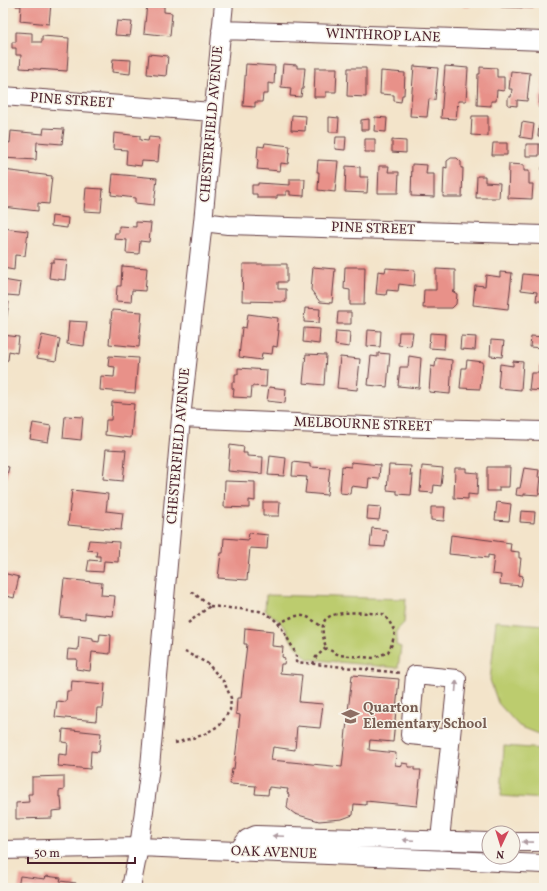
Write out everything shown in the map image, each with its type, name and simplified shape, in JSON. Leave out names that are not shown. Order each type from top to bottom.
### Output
[{"type":"street","name":"CHESTERFIELD AVENUE","points":[[131,888],[150,767],[181,418],[203,222],[212,112],[224,3]]},
{"type":"street","name":"WINTHROP LANE","points":[[221,30],[544,41]]},
{"type":"street","name":"PINE STREET","points":[[3,96],[212,112]]},
{"type":"street","name":"PINE STREET","points":[[203,222],[228,225],[544,235]]},
{"type":"street","name":"MELBOURNE STREET","points":[[181,418],[382,426],[544,430]]},
{"type":"street","points":[[441,841],[451,739],[456,679],[415,675],[410,735],[451,739]]},
{"type":"street","points":[[237,852],[248,839],[256,835],[481,842]]},
{"type":"street","points":[[521,842],[544,842]]},
{"type":"street","name":"OAK AVENUE","points":[[3,850],[138,847],[544,864]]},
{"type":"path","points":[[191,591],[210,606],[259,611],[266,614],[279,624],[295,651],[296,662],[415,675]]},
{"type":"path","points":[[188,624],[210,606]]},
{"type":"path","points":[[340,613],[383,614],[395,632],[388,652],[374,658],[338,655],[326,648],[323,635],[325,621],[329,617],[340,613]]},
{"type":"path","points":[[279,624],[289,618],[298,616],[307,617],[323,627]]},
{"type":"path","points":[[314,664],[316,657],[326,648]]},
{"type":"path","points":[[176,743],[209,732],[220,725],[230,710],[231,698],[224,682],[207,663],[185,652]]},
{"type":"green space","points":[[266,595],[406,599],[404,623],[397,630],[396,645],[401,647],[398,668],[308,659],[292,642],[286,629],[278,620],[265,610]]},
{"type":"green space","points":[[496,621],[544,625],[544,736],[519,726],[498,703],[490,680]]},
{"type":"green space","points":[[504,746],[544,749],[544,799],[501,796]]},
{"type":"building","points":[[16,3],[51,3],[49,24],[20,21],[21,6],[16,6]]},
{"type":"building","points":[[463,3],[470,3],[470,7],[463,7]]},
{"type":"building","points":[[502,3],[533,3],[533,8],[501,7]]},
{"type":"building","points":[[147,4],[164,6],[164,12],[172,13],[170,36],[144,33]]},
{"type":"building","points":[[117,21],[132,22],[130,36],[115,35]]},
{"type":"building","points":[[16,32],[32,33],[32,42],[42,42],[42,36],[69,38],[67,71],[20,68],[21,55],[16,55],[16,48],[12,48],[12,42],[16,42]]},
{"type":"building","points":[[149,54],[168,56],[166,76],[147,74]]},
{"type":"building","points":[[113,59],[131,60],[130,74],[112,72]]},
{"type":"building","points":[[246,64],[275,66],[274,84],[268,83],[268,94],[263,94],[262,102],[255,102],[255,107],[243,106]]},
{"type":"building","points":[[283,64],[297,65],[297,68],[305,68],[301,97],[290,96],[291,88],[281,87]]},
{"type":"building","points":[[414,66],[438,68],[435,100],[429,99],[427,117],[410,116]]},
{"type":"building","points":[[445,66],[468,68],[466,101],[458,101],[456,119],[441,118]]},
{"type":"building","points":[[480,67],[497,68],[497,77],[504,77],[504,91],[497,90],[496,101],[491,101],[491,106],[477,105],[478,74],[480,74]]},
{"type":"building","points":[[315,68],[337,68],[336,92],[326,92],[326,97],[314,97]]},
{"type":"building","points":[[348,68],[366,68],[366,97],[347,96]]},
{"type":"building","points":[[381,71],[405,73],[404,95],[402,95],[401,102],[394,101],[394,95],[380,94]]},
{"type":"building","points":[[511,71],[530,73],[527,101],[517,100],[517,106],[508,105],[508,97],[511,97],[512,89],[509,89]]},
{"type":"building","points":[[543,75],[544,108],[539,108],[540,95],[542,95]]},
{"type":"building","points":[[292,115],[306,116],[305,131],[291,130]]},
{"type":"building","points":[[472,116],[488,116],[488,136],[471,135]]},
{"type":"building","points":[[329,117],[339,118],[338,132],[329,132]]},
{"type":"building","points":[[375,117],[387,118],[386,132],[374,131]]},
{"type":"building","points":[[369,119],[369,130],[361,130],[361,120]]},
{"type":"building","points":[[522,122],[534,124],[532,139],[520,137]]},
{"type":"building","points":[[539,126],[544,126],[544,136],[538,136]]},
{"type":"building","points":[[44,128],[64,129],[62,144],[37,142],[36,160],[3,158],[3,146],[6,146],[6,142],[10,143],[11,131],[43,134]]},
{"type":"building","points":[[114,133],[140,136],[140,140],[148,141],[149,137],[160,138],[158,162],[142,161],[141,166],[126,164],[127,150],[113,149]]},
{"type":"building","points":[[336,137],[346,137],[345,150],[335,149]]},
{"type":"building","points":[[365,139],[375,139],[375,152],[365,152]]},
{"type":"building","points":[[392,140],[406,141],[406,153],[392,152]]},
{"type":"building","points":[[265,143],[290,146],[288,164],[281,163],[280,171],[257,169],[258,146],[264,147]]},
{"type":"building","points":[[493,143],[507,143],[507,155],[492,155]]},
{"type":"building","points":[[526,144],[539,144],[539,156],[526,156]]},
{"type":"building","points":[[451,158],[457,158],[461,162],[461,168],[463,168],[462,197],[443,197],[444,167],[447,168],[447,161]]},
{"type":"building","points":[[318,160],[338,161],[335,192],[318,190]]},
{"type":"building","points":[[412,164],[427,165],[426,174],[434,174],[434,197],[411,196]]},
{"type":"building","points":[[509,164],[524,165],[524,171],[529,171],[529,184],[533,184],[532,199],[508,198]]},
{"type":"building","points":[[346,166],[360,167],[360,177],[368,177],[367,193],[345,192]]},
{"type":"building","points":[[379,166],[389,166],[388,172],[399,172],[398,193],[378,193]]},
{"type":"building","points":[[542,167],[544,167],[544,198],[541,198]]},
{"type":"building","points":[[3,170],[52,176],[49,204],[38,203],[38,211],[3,207]]},
{"type":"building","points":[[113,174],[157,178],[154,205],[135,203],[135,198],[111,195]]},
{"type":"building","points":[[477,176],[485,176],[485,182],[500,183],[499,198],[476,198]]},
{"type":"building","points":[[290,179],[305,179],[304,196],[290,195],[290,191],[286,191],[286,195],[277,195],[277,198],[257,198],[257,194],[252,194],[252,185],[258,185],[258,183],[290,185]]},
{"type":"building","points":[[86,188],[103,189],[101,212],[84,211]]},
{"type":"building","points":[[52,216],[68,218],[67,228],[51,226]]},
{"type":"building","points":[[136,222],[151,223],[149,242],[140,241],[139,254],[126,253],[127,240],[114,239],[115,233],[119,233],[119,226],[136,227]]},
{"type":"building","points":[[3,228],[28,231],[25,256],[15,255],[14,270],[3,268]]},
{"type":"building","points":[[54,259],[67,260],[65,280],[49,278],[51,262],[54,262]]},
{"type":"building","points":[[243,264],[287,264],[287,282],[278,282],[278,289],[286,289],[286,302],[242,301]]},
{"type":"building","points":[[122,266],[147,268],[145,291],[132,290],[131,302],[116,301],[117,286],[121,286]]},
{"type":"building","points":[[313,267],[335,269],[332,303],[320,302],[311,290]]},
{"type":"building","points":[[345,267],[365,267],[364,305],[350,305],[350,290],[344,289]]},
{"type":"building","points":[[386,268],[415,270],[414,286],[399,284],[398,291],[387,290],[386,295],[376,294],[378,271],[385,272]]},
{"type":"building","points":[[436,269],[455,270],[455,291],[452,291],[457,294],[456,304],[452,308],[423,308],[424,290],[436,290]]},
{"type":"building","points":[[500,272],[512,273],[508,309],[473,305],[475,285],[485,286],[486,275],[500,277]]},
{"type":"building","points":[[523,274],[544,276],[544,301],[536,301],[537,292],[521,290]]},
{"type":"building","points":[[3,280],[21,283],[19,296],[7,295],[6,302],[9,302],[6,321],[3,321]]},
{"type":"building","points":[[305,308],[320,309],[319,323],[304,322]]},
{"type":"building","points":[[112,310],[142,312],[139,347],[109,344]]},
{"type":"building","points":[[338,312],[351,312],[351,324],[337,324]]},
{"type":"building","points":[[248,314],[278,318],[277,330],[279,330],[277,347],[273,346],[272,354],[262,353],[261,360],[239,357],[242,327],[246,328]]},
{"type":"building","points":[[69,321],[87,322],[84,346],[67,344]]},
{"type":"building","points":[[304,328],[320,329],[319,344],[303,342]]},
{"type":"building","points":[[368,330],[381,331],[380,347],[367,346]]},
{"type":"building","points":[[336,331],[350,332],[349,347],[335,345]]},
{"type":"building","points":[[399,332],[413,332],[411,346],[398,345]]},
{"type":"building","points":[[430,333],[445,334],[444,349],[429,348]]},
{"type":"building","points":[[3,335],[19,337],[17,353],[9,351],[8,360],[3,362]]},
{"type":"building","points":[[42,335],[60,339],[56,361],[37,358]]},
{"type":"building","points":[[461,336],[476,337],[475,350],[460,349]]},
{"type":"building","points":[[531,336],[544,337],[543,348],[530,347]]},
{"type":"building","points":[[491,340],[504,341],[502,357],[490,356]]},
{"type":"building","points":[[378,353],[390,354],[387,387],[368,385],[371,356],[378,357]]},
{"type":"building","points":[[306,354],[326,355],[324,385],[303,383]]},
{"type":"building","points":[[109,356],[138,358],[135,393],[100,390],[101,376],[114,377],[115,367],[108,366]]},
{"type":"building","points":[[409,356],[421,358],[419,388],[398,386],[400,367],[408,367]]},
{"type":"building","points":[[340,357],[360,359],[357,390],[337,388]]},
{"type":"building","points":[[436,358],[452,360],[450,394],[429,392],[431,366],[435,367]]},
{"type":"building","points":[[467,360],[483,362],[480,389],[460,388],[462,368],[466,368]]},
{"type":"building","points":[[513,361],[523,362],[521,390],[498,388],[500,364],[513,366]]},
{"type":"building","points":[[539,365],[544,366],[544,391],[529,390],[531,373],[539,373]]},
{"type":"building","points":[[238,368],[267,370],[266,387],[252,386],[251,398],[233,397],[234,389],[232,388],[232,382],[235,382],[235,374],[238,374]]},
{"type":"building","points":[[269,387],[286,389],[285,403],[267,401]]},
{"type":"building","points":[[112,402],[134,404],[131,438],[105,435],[106,420],[111,420]]},
{"type":"building","points":[[65,416],[83,417],[81,440],[63,438]]},
{"type":"building","points":[[33,423],[51,426],[48,442],[30,439]]},
{"type":"building","points":[[230,445],[244,447],[243,453],[247,453],[247,456],[263,457],[262,474],[228,471]]},
{"type":"building","points":[[106,449],[126,450],[123,481],[103,479]]},
{"type":"building","points":[[270,456],[286,458],[284,476],[268,475]]},
{"type":"building","points":[[293,462],[310,464],[310,467],[330,468],[327,495],[305,493],[307,477],[292,476]]},
{"type":"building","points":[[351,462],[380,465],[379,479],[369,478],[368,488],[351,486],[350,494],[340,493],[342,466],[351,467]]},
{"type":"building","points":[[389,465],[411,466],[410,475],[413,475],[411,495],[397,494],[397,491],[387,490]]},
{"type":"building","points":[[3,466],[9,467],[5,483],[3,482]]},
{"type":"building","points":[[422,466],[443,468],[441,486],[434,485],[433,493],[420,492]]},
{"type":"building","points":[[487,467],[510,467],[509,487],[499,487],[499,491],[487,491]]},
{"type":"building","points":[[455,468],[466,468],[466,472],[478,473],[477,495],[468,494],[468,499],[454,498]]},
{"type":"building","points":[[524,468],[539,470],[538,477],[541,477],[539,495],[516,495],[517,488],[520,488]]},
{"type":"building","points":[[225,481],[255,482],[255,501],[249,500],[249,508],[224,507]]},
{"type":"building","points":[[72,490],[108,494],[106,511],[123,513],[121,530],[68,525]]},
{"type":"building","points":[[263,502],[280,502],[279,516],[263,516]]},
{"type":"building","points":[[497,502],[511,504],[509,521],[495,520]]},
{"type":"building","points":[[368,506],[381,507],[379,520],[367,519]]},
{"type":"building","points":[[431,507],[445,507],[444,521],[431,520]]},
{"type":"building","points":[[521,511],[535,512],[534,523],[520,522]]},
{"type":"building","points":[[372,528],[387,530],[385,547],[370,546]]},
{"type":"building","points":[[249,533],[268,535],[267,549],[250,548],[247,580],[218,578],[221,553],[223,553],[224,538],[248,540]]},
{"type":"building","points":[[451,535],[511,543],[510,551],[519,552],[519,558],[521,558],[519,575],[523,576],[521,586],[500,584],[501,575],[492,574],[494,556],[488,555],[488,558],[449,554]]},
{"type":"building","points":[[89,540],[119,542],[118,562],[104,561],[103,572],[87,571],[89,560],[100,561],[100,556],[96,556],[97,551],[87,550]]},
{"type":"building","points":[[3,573],[19,577],[14,598],[3,595]]},
{"type":"building","points":[[64,579],[102,583],[101,595],[115,596],[113,616],[85,613],[85,619],[60,617]]},
{"type":"building","points":[[245,628],[273,631],[272,646],[283,647],[282,657],[285,658],[284,664],[281,664],[280,673],[302,675],[299,702],[323,704],[320,728],[297,726],[295,750],[273,747],[271,760],[342,767],[352,675],[399,679],[393,742],[370,740],[369,750],[396,753],[395,765],[402,766],[402,763],[408,764],[408,767],[414,767],[414,770],[421,770],[417,806],[366,801],[366,805],[354,804],[353,815],[342,819],[319,821],[295,814],[287,808],[289,794],[287,793],[288,789],[269,787],[268,795],[255,794],[256,786],[230,784],[232,769],[234,769],[240,715],[236,714],[237,698],[241,698],[247,644],[244,644]]},
{"type":"building","points":[[100,634],[111,635],[110,654],[92,652],[90,671],[76,669],[77,659],[67,659],[68,649],[78,650],[79,636],[93,638],[93,641],[99,642]]},
{"type":"building","points":[[72,681],[105,684],[103,708],[97,708],[96,721],[55,717],[57,701],[66,702],[67,691],[71,691]]},
{"type":"building","points":[[63,729],[101,733],[99,752],[91,751],[90,769],[58,766],[59,754],[67,755],[68,743],[62,742]]},
{"type":"building","points":[[64,776],[64,790],[59,791],[62,810],[52,811],[52,818],[16,819],[16,803],[29,802],[28,794],[32,794],[32,777]]},
{"type":"building","points":[[20,876],[45,879],[46,876],[61,878],[60,881],[76,883],[76,888],[18,888]]},
{"type":"place","name":"Quarton Elementary School","points":[[350,716]]}]
